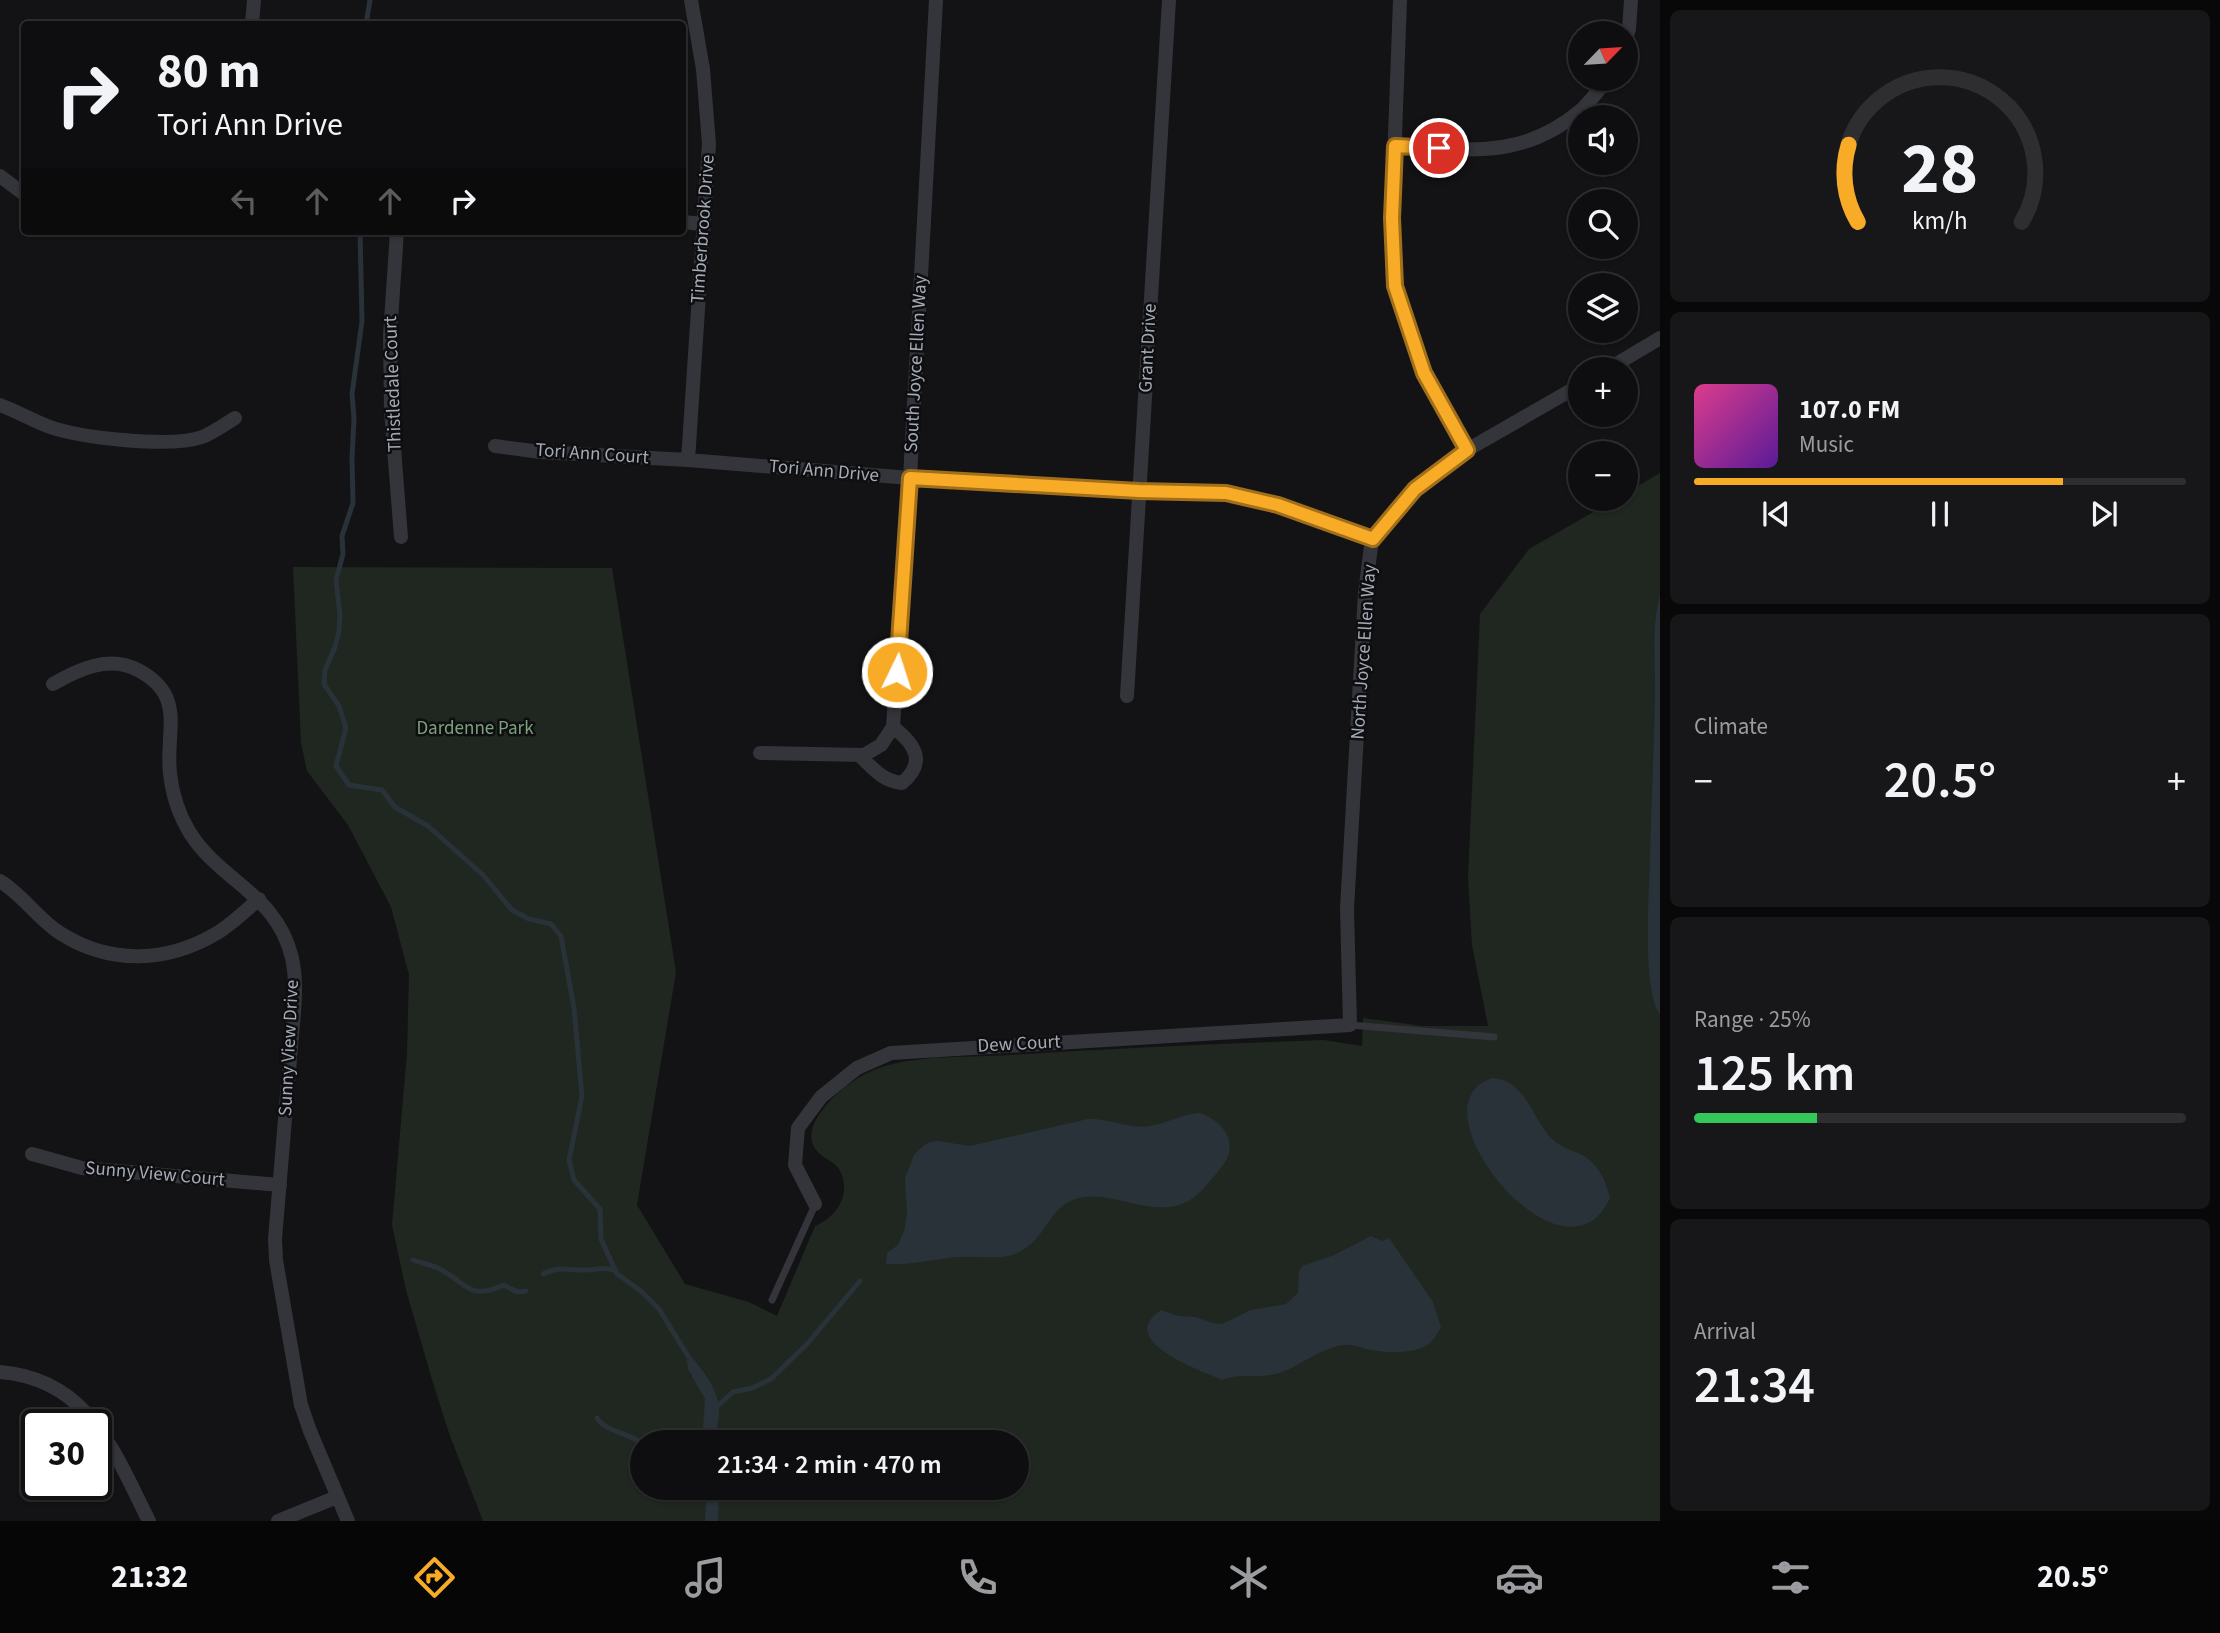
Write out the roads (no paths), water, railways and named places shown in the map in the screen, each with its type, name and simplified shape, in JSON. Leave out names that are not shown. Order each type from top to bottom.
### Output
[{"type":"street","points":[[252,21],[254,0]]},
{"type":"street","name":"Timberbrook Drive","points":[[688,460],[709,144],[703,69],[691,0]]},
{"type":"street","name":"South Joyce Ellen Way","points":[[893,727],[910,478],[936,0]]},
{"type":"street","name":"Grant Drive","points":[[1127,696],[1168,0]]},
{"type":"street","points":[[1400,0],[1392,218],[1395,286],[1424,373],[1467,450]]},
{"type":"street","points":[[1630,21],[1631,0]]},
{"type":"street","points":[[1395,146],[1482,150],[1513,147],[1550,132],[1581,110],[1598,91]]},
{"type":"street","points":[[0,176],[21,192]]},
{"type":"street","points":[[686,222],[704,224]]},
{"type":"street","name":"Thistledale Court","points":[[397,235],[390,336],[391,410],[401,537]]},
{"type":"street","points":[[1628,357],[1660,338]]},
{"type":"street","name":"North Joyce Ellen Way","points":[[1350,1025],[1347,909],[1365,593],[1373,539],[1415,489],[1467,450],[1568,392]]},
{"type":"street","points":[[0,405],[67,432],[143,440],[181,442],[203,437],[235,418]]},
{"type":"street","name":"Tori Ann Court","points":[[495,446],[541,452],[688,460]]},
{"type":"street","name":"Tori Ann Drive","points":[[688,460],[910,478],[1139,491],[1226,493],[1278,505],[1373,539]]},
{"type":"street","name":"Sunny View Drive","points":[[53,684],[86,666],[125,664],[163,688],[172,716],[169,771],[178,809],[186,827],[210,859],[259,899],[274,919],[292,957],[294,980],[275,1260],[301,1405],[348,1521]]},
{"type":"street","points":[[760,753],[859,755],[881,745],[893,727],[913,746],[917,763],[912,774],[902,783],[890,782],[859,755]]},
{"type":"street","points":[[0,881],[13,889],[58,932],[83,946],[98,952],[144,958],[165,955],[218,932],[259,899]]},
{"type":"street","name":"Dew Court","points":[[815,1204],[794,1165],[797,1128],[821,1097],[839,1082],[857,1068],[891,1053],[1350,1025]]},
{"type":"street","name":"Sunny View Court","points":[[32,1154],[82,1168],[280,1185]]},
{"type":"street","points":[[0,1372],[42,1381],[65,1393],[80,1405],[105,1435],[149,1521]]},
{"type":"street","points":[[278,1521],[337,1497]]},
{"type":"lane","points":[[1350,1025],[1494,1037]]},
{"type":"lane","points":[[772,1300],[815,1204]]},
{"type":"waterway","points":[[366,21],[370,0]]},
{"type":"waterway","points":[[360,235],[362,321],[352,394],[353,503],[342,536],[343,554],[336,580],[339,631],[325,670],[324,684],[339,706],[346,728],[336,766],[349,785],[382,790],[395,807],[428,826],[483,875],[512,910],[529,919],[551,924],[561,936],[574,1008],[582,1096],[569,1160],[574,1180],[600,1209],[601,1239],[617,1274],[641,1291],[659,1309],[688,1356]]},
{"type":"waterway","points":[[413,1260],[440,1269],[475,1291],[504,1285],[517,1292],[526,1291]]},
{"type":"waterway","points":[[543,1274],[560,1269],[614,1270]]},
{"type":"waterway","points":[[714,1409],[733,1392],[752,1388],[771,1379],[808,1343],[860,1281]]},
{"type":"waterway","points":[[597,1418],[606,1426],[630,1437]]},
{"type":"park label","name":"Dardenne Park","points":[[475,728]]}]
